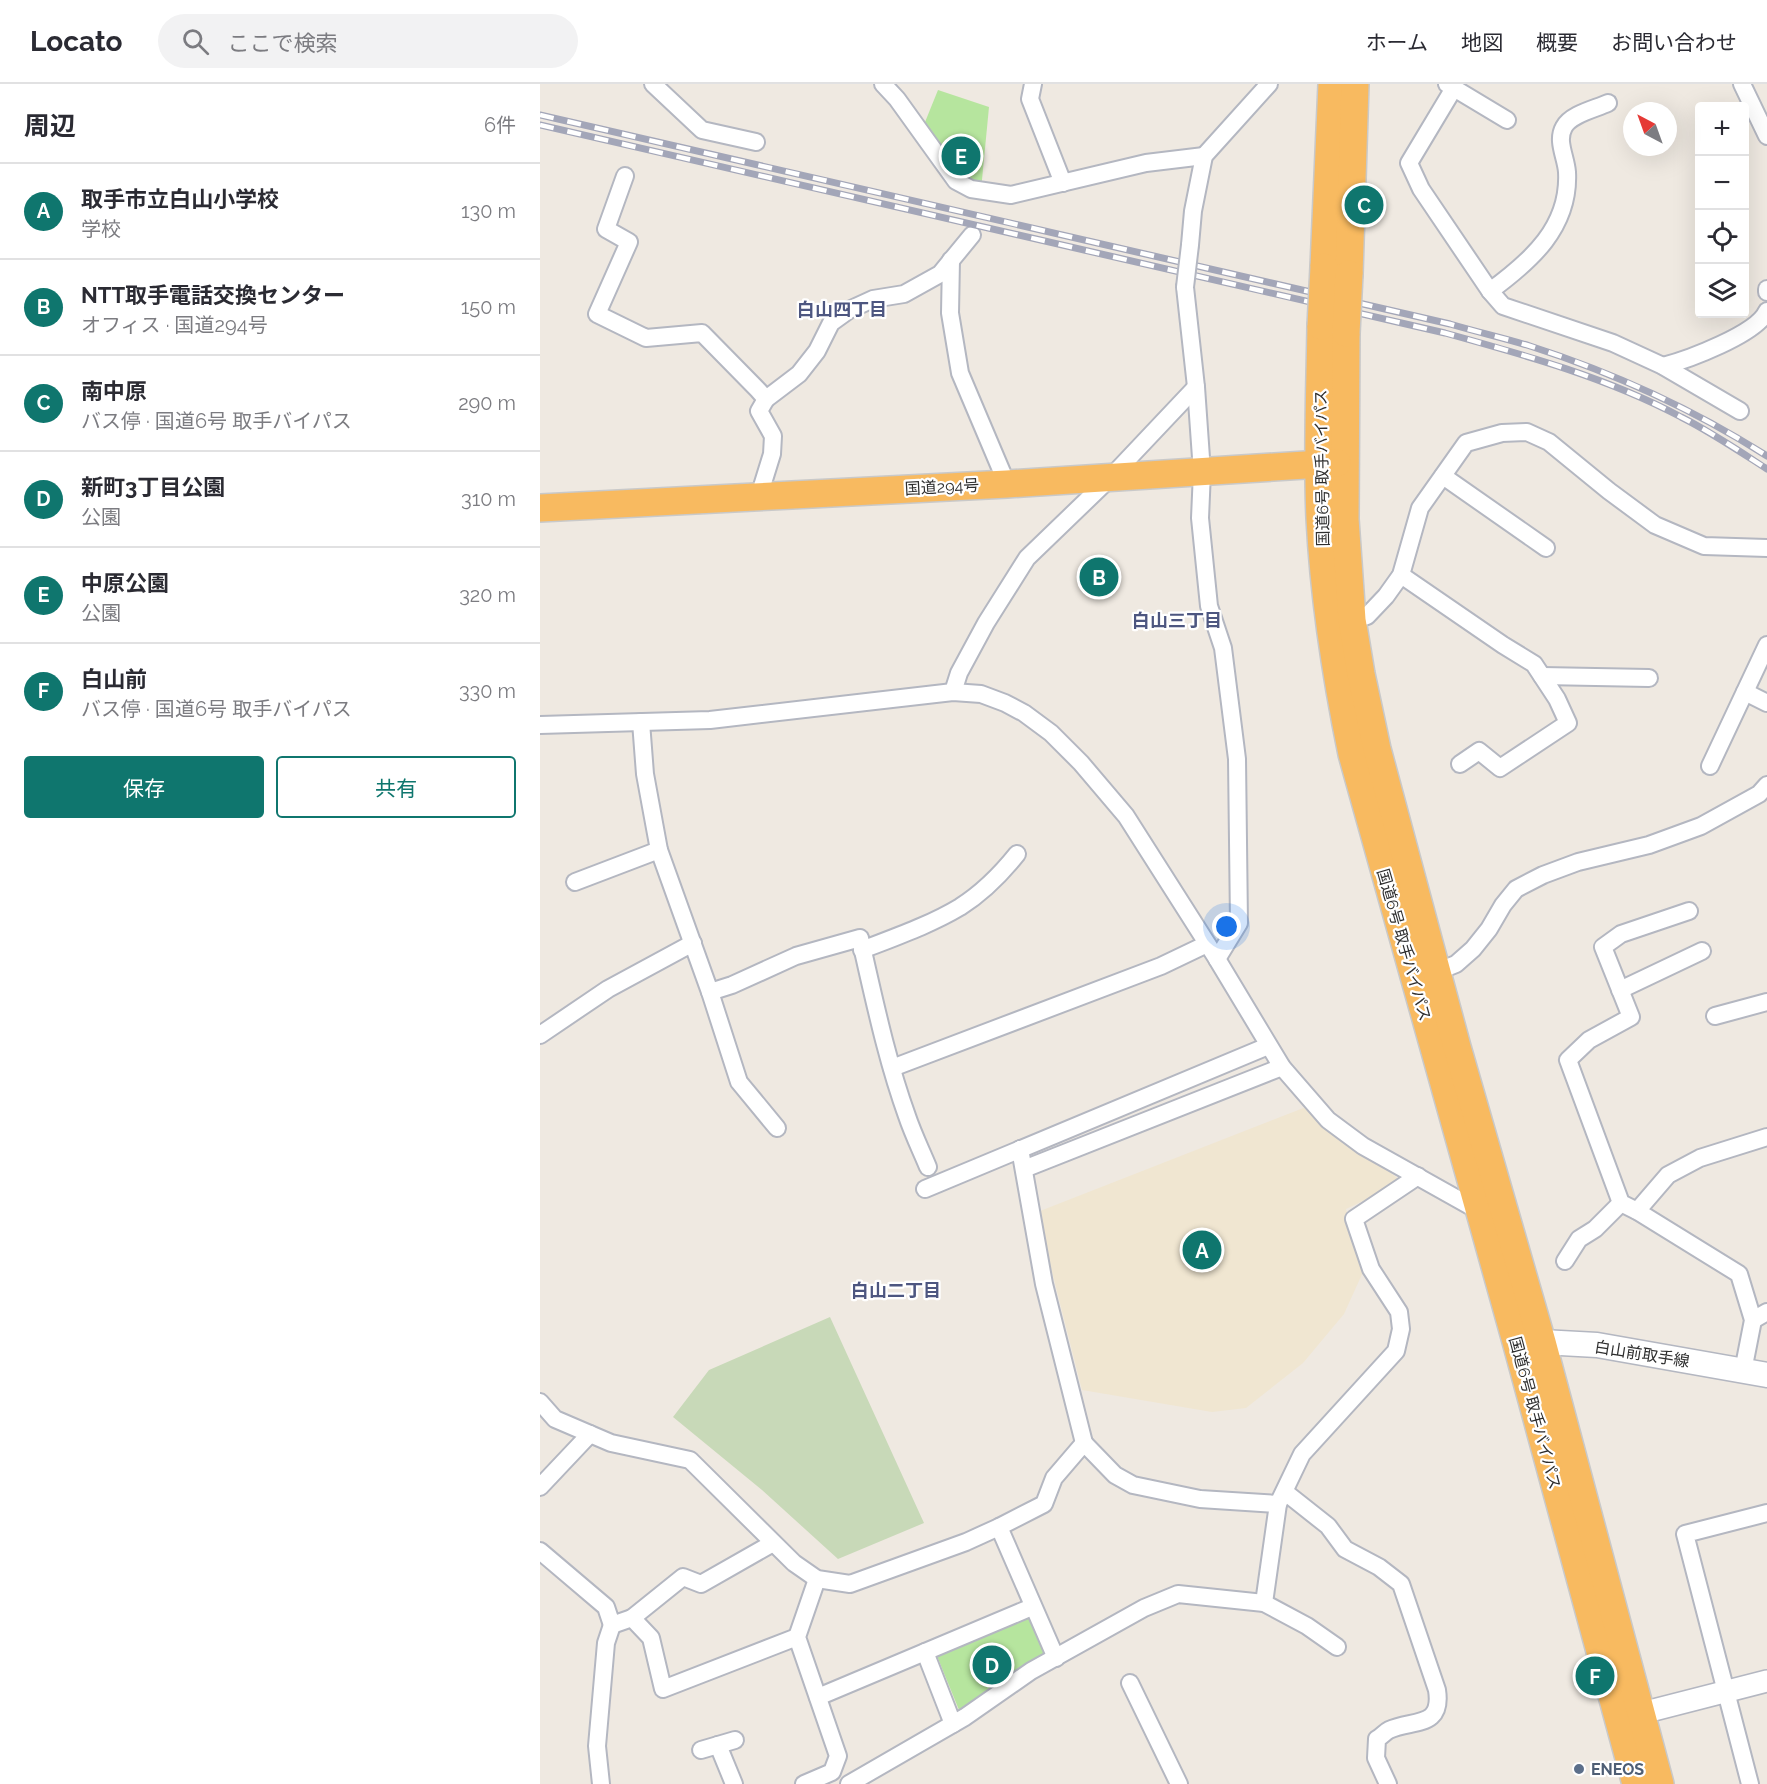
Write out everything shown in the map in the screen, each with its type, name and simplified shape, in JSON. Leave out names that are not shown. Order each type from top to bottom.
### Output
[{"type":"highway","name":"国道6号 取手バイパス","points":[[1332,84],[1336,271],[1332,464],[1320,519],[1337,681],[1352,754],[1479,1211],[1529,1344],[1642,1713],[1660,1784]]},
{"type":"highway","name":"国道6号 取手バイパス","points":[[1336,271],[1355,84]]},
{"type":"highway","name":"国道6号 取手バイパス","points":[[1332,464],[1345,519],[1353,620],[1361,674],[1377,749],[1436,972],[1636,1784]]},
{"type":"highway","name":"国道294号","points":[[540,508],[1007,484],[1332,464]]},
{"type":"main road","name":"白山前取手線","points":[[1529,1344],[1597,1346],[1767,1375]]},
{"type":"street","points":[[883,84],[897,99],[956,181],[971,189],[1011,195],[1146,163],[1204,156]]},
{"type":"street","points":[[1034,84],[1030,99],[1063,183]]},
{"type":"street","points":[[1217,959],[1239,923],[1237,759],[1223,648],[1209,606],[1200,518],[1202,472],[1196,387],[1185,286],[1193,212],[1204,156],[1269,84]]},
{"type":"street","points":[[1742,84],[1767,136]]},
{"type":"street","points":[[649,86],[702,130],[756,142]]},
{"type":"street","points":[[1507,120],[1451,86],[1409,163],[1420,189],[1490,291],[1503,306],[1613,343],[1663,366],[1740,411]]},
{"type":"street","points":[[1490,291],[1522,267],[1549,236],[1562,211],[1567,190],[1567,170],[1560,137],[1564,125],[1572,118],[1608,103]]},
{"type":"street","points":[[625,176],[606,229],[629,242],[597,314],[646,338],[702,333],[766,399]]},
{"type":"street","points":[[759,496],[773,445],[773,436],[759,411],[766,399],[799,374],[818,351],[831,323],[849,310],[873,299],[904,294],[940,274],[972,235]]},
{"type":"street","points":[[951,261],[950,313],[960,373],[1007,484]]},
{"type":"street","points":[[1663,366],[1686,360],[1711,349],[1746,330],[1765,316],[1767,311]]},
{"type":"street","points":[[953,692],[959,673],[986,623],[1027,558],[1110,478],[1196,387]]},
{"type":"street","points":[[1353,620],[1367,616],[1386,596],[1401,575],[1420,508],[1466,443],[1502,433],[1527,432],[1549,441],[1609,491],[1655,525],[1704,546],[1767,548]]},
{"type":"street","points":[[1443,476],[1546,548]]},
{"type":"street","points":[[1401,575],[1534,664],[1557,699],[1568,723],[1500,768],[1479,751],[1460,764]]},
{"type":"street","points":[[1710,766],[1767,645]]},
{"type":"street","points":[[1542,676],[1649,678]]},
{"type":"street","points":[[540,725],[710,720],[953,692],[981,694],[1005,703],[1024,713],[1051,733],[1081,763],[1126,816],[1217,959],[1268,1046],[1282,1067],[1328,1120],[1363,1146],[1479,1211]]},
{"type":"street","points":[[1745,692],[1767,703]]},
{"type":"street","points":[[641,722],[645,774],[659,850],[710,992],[739,1082],[777,1128]]},
{"type":"street","points":[[1436,972],[1456,964],[1473,949],[1516,890],[1543,875],[1578,862],[1649,845],[1701,826],[1759,794],[1767,785]]},
{"type":"street","points":[[575,882],[659,850]]},
{"type":"street","points":[[862,950],[959,907],[1001,873],[1017,854]]},
{"type":"street","points":[[1689,911],[1621,934],[1603,947],[1631,1017],[1589,1040],[1568,1060],[1621,1203],[1739,1274],[1760,1316],[1743,1371]]},
{"type":"street","points":[[710,992],[732,985],[796,956],[860,938],[876,1012],[892,1068],[907,1117],[928,1167]]},
{"type":"street","points":[[540,1035],[608,989],[693,943]]},
{"type":"street","points":[[892,1068],[1161,966],[1207,944]]},
{"type":"street","points":[[1620,990],[1702,951]]},
{"type":"street","points":[[1715,1016],[1767,1002]]},
{"type":"street","points":[[926,1189],[1268,1046]]},
{"type":"street","points":[[1024,1169],[1282,1067]]},
{"type":"street","points":[[1637,1211],[1668,1175],[1700,1158],[1767,1137]]},
{"type":"street","points":[[1020,1149],[1044,1284],[1084,1443],[1115,1475],[1133,1485],[1200,1499],[1281,1498],[1328,1526],[1345,1549],[1379,1567],[1401,1584],[1434,1680],[1438,1702],[1436,1709],[1426,1721],[1388,1730],[1377,1739],[1376,1758],[1388,1784]]},
{"type":"street","points":[[1264,1603],[1281,1498],[1302,1454],[1396,1351],[1401,1329],[1399,1312],[1371,1269],[1354,1219],[1418,1176]]},
{"type":"street","points":[[1565,1261],[1579,1239],[1595,1229],[1621,1203]]},
{"type":"street","points":[[540,1402],[555,1419],[611,1443],[690,1460],[794,1563],[816,1579],[850,1584],[966,1542],[1044,1504],[1054,1478],[1084,1443]]},
{"type":"street","points":[[540,1487],[590,1434]]},
{"type":"street","points":[[1750,1784],[1684,1534],[1767,1513]]},
{"type":"street","points":[[999,1527],[1056,1658]]},
{"type":"street","points":[[612,1625],[632,1618],[683,1577],[701,1584],[773,1543]]},
{"type":"street","points":[[540,1551],[606,1608],[612,1625],[606,1643],[597,1746],[601,1784]]},
{"type":"street","points":[[804,1784],[835,1778],[838,1756],[798,1637],[816,1579]]},
{"type":"street","points":[[849,1784],[953,1724],[1031,1671],[1144,1608],[1178,1594],[1264,1603],[1307,1626],[1337,1647]]},
{"type":"street","points":[[818,1698],[1032,1607]]},
{"type":"street","points":[[632,1618],[651,1638],[663,1689],[798,1637]]},
{"type":"street","points":[[926,1652],[953,1724]]},
{"type":"street","points":[[1642,1713],[1767,1681]]},
{"type":"street","points":[[1130,1683],[1179,1784]]},
{"type":"street","points":[[701,1750],[735,1740]]},
{"type":"street","points":[[718,1745],[734,1784]]},
{"type":"shaded area","points":[[1306,1107],[1350,1144],[1403,1182],[1346,1209],[1363,1272],[1344,1314],[1303,1363],[1246,1408],[1212,1412],[1082,1390],[1041,1228],[1040,1211]]},
{"type":"green space","points":[[938,90],[989,107],[981,190],[971,189],[921,132]]},
{"type":"green space","points":[[830,1317],[924,1523],[838,1559],[762,1490],[673,1417],[709,1370]]},
{"type":"green space","points":[[1032,1607],[1056,1658],[959,1710],[937,1656]]},
{"type":"railway","points":[[540,115],[1450,324],[1510,340],[1622,380],[1711,423],[1767,456]]},
{"type":"railway","points":[[540,125],[1475,341],[1595,379],[1653,403],[1725,442],[1767,469]]},
{"type":"place","name":"中原公園","points":[[961,156]]},
{"type":"place","name":"南中原","points":[[1364,205]]},
{"type":"place","name":"NTT取手電話交換センター","points":[[1099,577]]},
{"type":"place","name":"取手市立白山小学校","points":[[1202,1250]]},
{"type":"place","name":"新町3丁目公園","points":[[992,1665]]},
{"type":"place","name":"白山前","points":[[1595,1676]]},
{"type":"place","name":"ENEOS","points":[[1579,1769]]},
{"type":"district","name":"白山四丁目","points":[[842,309]]},
{"type":"district","name":"白山三丁目","points":[[1177,620]]},
{"type":"district","name":"白山二丁目","points":[[896,1290]]}]
